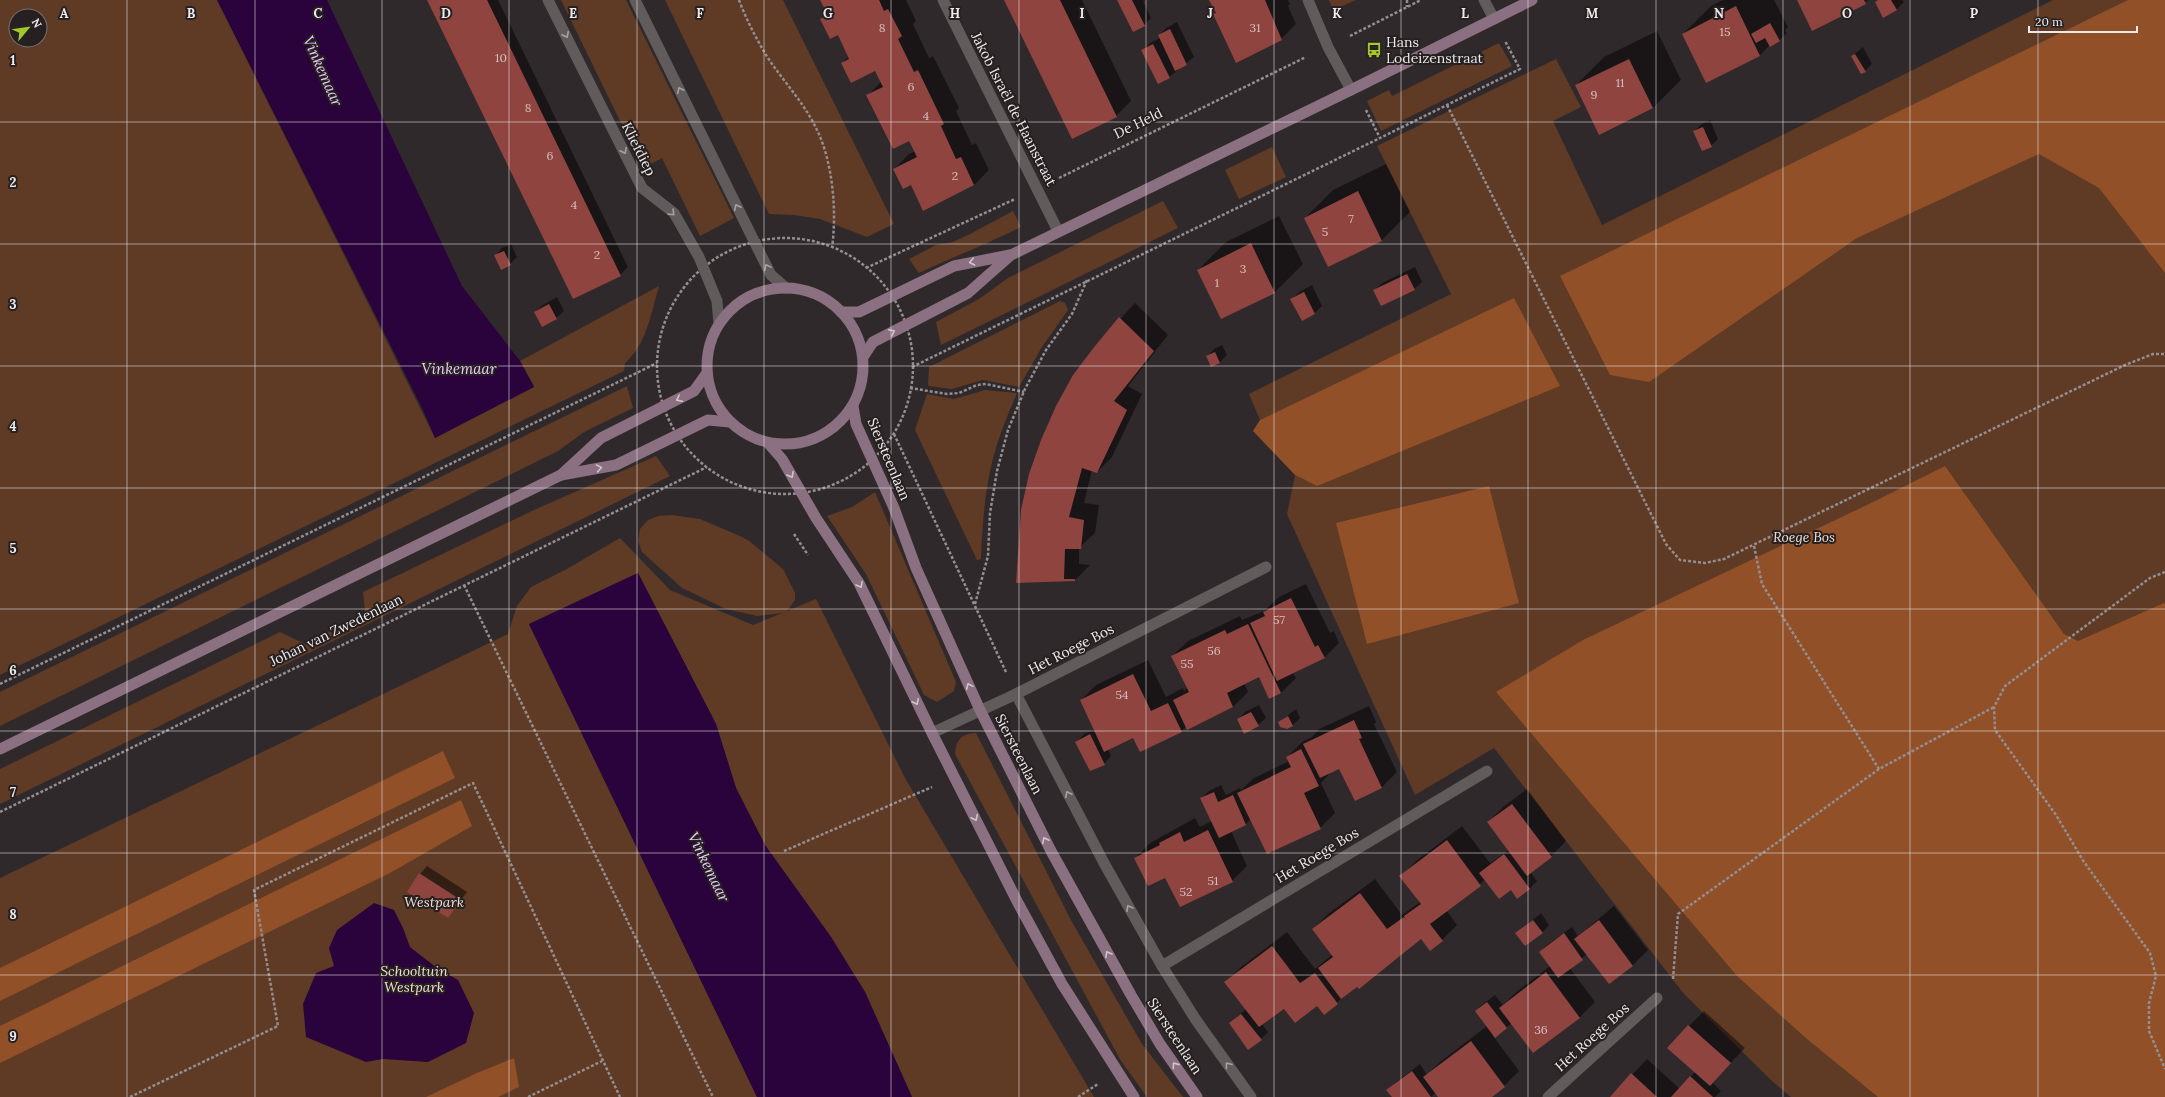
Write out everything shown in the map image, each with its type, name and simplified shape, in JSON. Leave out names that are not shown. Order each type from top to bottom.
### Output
[{"type":"main road","points":[[863,357],[873,342],[968,293],[1011,255],[1353,89],[1532,0]]},
{"type":"main road","points":[[841,312],[859,312],[954,266],[1011,255]]},
{"type":"main road","points":[[786,288],[805,290],[818,295],[841,312],[857,334],[863,357],[863,376],[860,390],[853,406],[838,425],[814,440],[787,445],[768,443],[746,435],[730,422],[717,405],[711,392],[707,373],[709,350],[719,324],[738,304],[750,296],[763,291],[786,288]]},
{"type":"main road","points":[[560,475],[601,438],[694,391],[707,373]]},
{"type":"main road","name":"Siersteenlaan","points":[[853,406],[856,424],[894,508],[916,568],[980,710],[1051,851],[1131,995],[1160,1044],[1197,1097]]},
{"type":"main road","points":[[0,749],[560,475],[616,465],[708,420],[730,422]]},
{"type":"main road","points":[[768,443],[782,459],[801,493],[859,583],[932,733],[1062,984],[1134,1097]]},
{"type":"street","name":"Kliefdiep","points":[[548,0],[642,188],[674,213],[699,257],[717,301],[719,324]]},
{"type":"street","points":[[635,0],[754,242],[771,274],[786,288]]},
{"type":"street","name":"Jakob Israël de Haanstraat","points":[[943,0],[1038,188],[1058,231]]},
{"type":"street","points":[[1308,0],[1328,46],[1353,89]]},
{"type":"street","points":[[1484,0],[1494,19]]},
{"type":"street","name":"Het Roege Bos","points":[[932,733],[1016,694],[1266,566]]},
{"type":"street","name":"Siersteenlaan","points":[[1016,694],[1104,863],[1162,966],[1196,1020],[1251,1097]]},
{"type":"street","name":"Het Roege Bos","points":[[1162,966],[1487,771]]},
{"type":"street","name":"Het Roege Bos","points":[[1548,1097],[1657,998]]},
{"type":"path","points":[[739,0],[766,55],[793,91],[817,129],[831,174],[835,226],[832,248],[807,240],[794,238],[754,242]]},
{"type":"path","points":[[1407,0],[1407,7]]},
{"type":"path","name":"De Held","points":[[832,248],[844,253],[866,268],[1038,188],[1421,0]]},
{"type":"path","points":[[801,493],[822,488],[846,478],[872,459],[894,433],[905,410],[910,388],[912,367],[1520,69],[1494,19]]},
{"type":"path","points":[[1353,89],[1380,138]]},
{"type":"path","points":[[1447,105],[1666,544],[1680,560],[1705,563],[1724,559],[1754,546],[2125,365],[2153,354],[2165,354]]},
{"type":"path","points":[[975,604],[988,556],[990,513],[997,471],[1008,430],[1024,392],[1046,350],[1072,314],[1088,280]]},
{"type":"path","points":[[0,684],[658,363],[663,328],[674,304],[684,288]]},
{"type":"path","points":[[910,388],[947,394],[959,393],[977,385],[986,384],[1024,392]]},
{"type":"path","name":"Siersteenlaan","points":[[894,433],[1016,694]]},
{"type":"path","name":"Johan van Zwedenlaan","points":[[0,812],[707,467],[732,482],[756,491],[783,494],[801,493]]},
{"type":"path","points":[[1754,546],[1762,584],[1879,769]]},
{"type":"path","points":[[2165,572],[2150,578],[2005,686],[1994,707],[1995,730],[2056,816],[2084,862],[2150,953],[2156,976],[2149,1002],[2149,1031],[2165,1069]]},
{"type":"path","points":[[464,585],[713,1097]]},
{"type":"path","points":[[1657,998],[1672,982],[1678,914],[1879,769],[1994,707]]},
{"type":"path","points":[[130,1097],[278,1026],[254,890],[473,783],[620,1097]]},
{"type":"path","points":[[784,851],[936,785]]},
{"type":"path","points":[[528,1097],[602,1061]]},
{"type":"green space","points":[[0,0],[217,0],[435,438],[534,386],[520,361],[659,286],[647,328],[638,347],[625,363],[624,371],[0,675]]},
{"type":"green space","points":[[561,0],[626,0],[734,218],[700,236],[662,158],[643,168]]},
{"type":"green space","points":[[665,0],[783,0],[894,224],[867,237],[820,219],[794,215],[769,214]]},
{"type":"green space","points":[[1329,0],[1356,0],[1333,10]]},
{"type":"green space","name":"Roege Bos","points":[[2053,0],[2165,0],[2165,1097],[1791,1097],[1773,1082],[1684,994],[1494,748],[1415,795],[1287,514],[1295,475],[1307,481],[1271,415],[1260,420],[1249,394],[1451,294],[1377,146],[1556,59],[1581,107],[1553,121],[1602,225]]},
{"type":"green space","points":[[2128,0],[2165,0],[2165,273],[2099,188],[2039,154],[1857,238],[1649,382],[1610,375],[1560,276]]},
{"type":"green space","points":[[1499,43],[1512,66],[1381,131],[1367,101],[1389,90],[1392,96]]},
{"type":"green space","points":[[1272,147],[1286,177],[1239,199],[1225,170]]},
{"type":"green space","points":[[1163,201],[1178,228],[941,345],[936,322],[979,299],[1008,278]]},
{"type":"green space","points":[[1013,211],[1021,227],[996,239],[919,273],[909,259],[936,245],[953,242]]},
{"type":"green space","points":[[1514,298],[1560,386],[1317,486],[1295,475],[1253,431],[1260,420]]},
{"type":"green space","points":[[1060,301],[1065,303],[1068,310],[1042,347],[1019,387],[983,380],[952,389],[928,386],[929,367]]},
{"type":"green space","points":[[627,386],[633,408],[584,432],[558,451],[0,726],[0,692]]},
{"type":"green space","points":[[985,390],[1017,393],[1001,432],[992,462],[985,505],[981,559],[977,560],[915,430],[927,394],[954,399]]},
{"type":"green space","points":[[656,456],[670,476],[0,804],[0,769],[280,632],[305,644],[365,612],[363,592],[534,510]]},
{"type":"green space","points":[[1945,466],[2064,634],[2078,641],[2164,603],[2165,604],[2165,1097],[1878,1097],[1807,1039],[1737,976],[1496,692],[1583,640],[1869,504]]},
{"type":"green space","points":[[1489,486],[1519,603],[1367,644],[1336,523]]},
{"type":"green space","points":[[875,492],[956,682],[954,691],[937,702],[924,695],[866,574],[827,516],[852,507]]},
{"type":"green space","name":"Westpark","points":[[672,515],[700,519],[748,540],[783,569],[795,593],[795,600],[787,611],[816,599],[905,778],[1094,1097],[912,1097],[865,992],[831,937],[765,845],[736,788],[716,724],[638,573],[529,624],[757,1097],[0,1097],[0,878],[508,634],[517,606],[531,587],[565,570],[620,538],[670,590],[753,625],[782,613],[757,616],[726,609],[682,588],[642,552],[638,541],[640,529],[648,520],[658,516]]},
{"type":"green space","points":[[976,733],[1072,922],[1142,1044],[1183,1097],[1147,1097],[1121,1061],[955,754],[958,741],[963,736]]},
{"type":"green space","points":[[443,751],[455,778],[0,1001],[0,968]]},
{"type":"green space","points":[[461,800],[472,826],[390,873],[0,1063],[0,1026]]},
{"type":"green space","points":[[514,1058],[519,1087],[498,1097],[426,1097],[477,1073]]},
{"type":"water","name":"Vinkemaar","points":[[217,0],[327,0],[462,286],[520,361],[534,387],[435,438],[422,408]]},
{"type":"water","points":[[638,573],[716,724],[736,788],[765,845],[831,937],[865,992],[912,1097],[757,1097],[529,624]]},
{"type":"water","points":[[374,903],[394,910],[410,947],[437,968],[458,980],[474,1013],[466,1043],[428,1062],[383,1059],[366,1062],[306,1037],[303,1004],[316,973],[334,966],[329,948],[337,930]]},
{"type":"building","points":[[427,0],[487,0],[621,276],[573,299]]},
{"type":"building","points":[[820,0],[879,0],[884,11],[888,9],[902,36],[898,39],[914,72],[918,70],[944,124],[941,126],[956,159],[961,157],[974,185],[923,211],[911,185],[903,189],[893,169],[917,157],[909,141],[893,149],[866,95],[883,87],[875,71],[851,83],[841,63],[849,59],[838,35],[830,39],[820,19],[828,15]]},
{"type":"building","points":[[1004,0],[1060,0],[1117,117],[1072,139]]},
{"type":"building","points":[[1117,0],[1132,0],[1145,26],[1133,32]]},
{"type":"building","points":[[1209,0],[1265,0],[1282,40],[1236,63],[1213,14],[1216,13]]},
{"type":"building","points":[[1797,0],[1864,0],[1866,4],[1812,31]]},
{"type":"building","points":[[1878,0],[1891,0],[1897,10],[1883,18],[1875,2]]},
{"type":"building","points":[[1736,6],[1760,56],[1706,83],[1682,34]]},
{"type":"building","points":[[1770,23],[1780,41],[1770,47],[1765,38],[1756,43],[1751,34]]},
{"type":"building","points":[[1170,29],[1187,65],[1175,71],[1158,35]]},
{"type":"building","points":[[1153,44],[1170,78],[1158,84],[1141,50]]},
{"type":"building","points":[[1855,54],[1866,72],[1861,74],[1851,56]]},
{"type":"building","points":[[1629,59],[1653,108],[1599,135],[1575,85]]},
{"type":"building","points":[[1703,127],[1712,147],[1702,151],[1693,131]]},
{"type":"building","points":[[1358,191],[1382,241],[1328,267],[1304,218]]},
{"type":"building","points":[[1251,243],[1275,293],[1221,319],[1197,270]]},
{"type":"building","points":[[504,251],[511,265],[501,270],[494,255]]},
{"type":"building","points":[[1407,274],[1415,290],[1381,306],[1373,290]]},
{"type":"building","points":[[1304,292],[1315,314],[1302,321],[1290,299]]},
{"type":"building","points":[[549,304],[557,319],[542,327],[534,312]]},
{"type":"building","points":[[1119,317],[1154,351],[1114,401],[1127,410],[1097,473],[1082,468],[1069,517],[1084,520],[1081,549],[1065,549],[1064,579],[1075,579],[1075,581],[1016,583],[1021,510],[1029,474],[1041,440],[1056,406],[1073,375]]},
{"type":"building","points":[[1215,352],[1220,363],[1211,367],[1206,356]]},
{"type":"building","points":[[1291,598],[1315,647],[1318,645],[1325,658],[1277,681],[1250,623],[1265,616],[1263,612]]},
{"type":"building","points":[[1248,624],[1281,693],[1269,699],[1259,677],[1227,693],[1233,707],[1187,730],[1173,700],[1189,692],[1171,656],[1225,630],[1227,634]]},
{"type":"building","points":[[1133,674],[1151,711],[1168,703],[1182,732],[1140,752],[1133,738],[1104,752],[1080,700]]},
{"type":"building","points":[[1251,712],[1259,726],[1244,734],[1237,719]]},
{"type":"building","points":[[1288,716],[1293,726],[1287,729],[1280,727],[1278,722]]},
{"type":"building","points":[[1354,720],[1362,738],[1359,739],[1382,788],[1355,801],[1339,769],[1320,778],[1303,744]]},
{"type":"building","points":[[1090,734],[1105,765],[1090,771],[1075,742]]},
{"type":"building","points":[[1301,749],[1319,786],[1304,793],[1321,829],[1267,854],[1237,793],[1291,767],[1286,757]]},
{"type":"building","points":[[1214,792],[1218,802],[1233,795],[1246,825],[1219,838],[1200,798]]},
{"type":"building","points":[[1512,804],[1552,857],[1527,876],[1487,822]]},
{"type":"building","points":[[1208,830],[1233,882],[1180,907],[1165,878],[1148,886],[1134,858],[1160,845],[1159,843],[1180,832],[1184,842]]},
{"type":"building","points":[[1447,840],[1481,886],[1430,924],[1443,941],[1430,951],[1421,939],[1359,989],[1357,987],[1341,999],[1318,968],[1333,957],[1312,929],[1360,893],[1387,929],[1404,917],[1406,920],[1404,916],[1421,904],[1399,876]]},
{"type":"building","points":[[1504,854],[1530,889],[1517,899],[1511,890],[1499,899],[1479,873]]},
{"type":"building","points":[[419,873],[461,900],[448,918],[407,892]]},
{"type":"building","points":[[1533,920],[1543,933],[1525,946],[1515,933]]},
{"type":"building","points":[[1599,920],[1633,966],[1609,984],[1574,939]]},
{"type":"building","points":[[1564,933],[1583,960],[1558,978],[1539,952]]},
{"type":"building","points":[[1272,946],[1300,983],[1315,973],[1338,1004],[1324,1015],[1317,1006],[1295,1023],[1284,1009],[1259,1027],[1224,982]]},
{"type":"building","points":[[1546,972],[1580,1018],[1533,1053],[1499,1008]]},
{"type":"building","points":[[1487,1002],[1507,1028],[1495,1038],[1475,1011]]},
{"type":"building","points":[[1241,1014],[1262,1040],[1248,1050],[1229,1023]]},
{"type":"building","points":[[1688,1025],[1731,1063],[1710,1086],[1667,1048]]},
{"type":"building","points":[[1471,1041],[1505,1087],[1492,1097],[1438,1097],[1423,1077]]},
{"type":"building","points":[[1412,1071],[1431,1097],[1392,1097],[1386,1090]]},
{"type":"building","points":[[1631,1073],[1657,1097],[1610,1097]]},
{"type":"building","points":[[1690,1076],[1713,1097],[1671,1097]]},
{"type":"place","name":"Hans Lodeizenstraat","points":[[1374,50]]},
{"type":"park label","name":"Schooltuin Westpark","points":[[414,980]]}]
